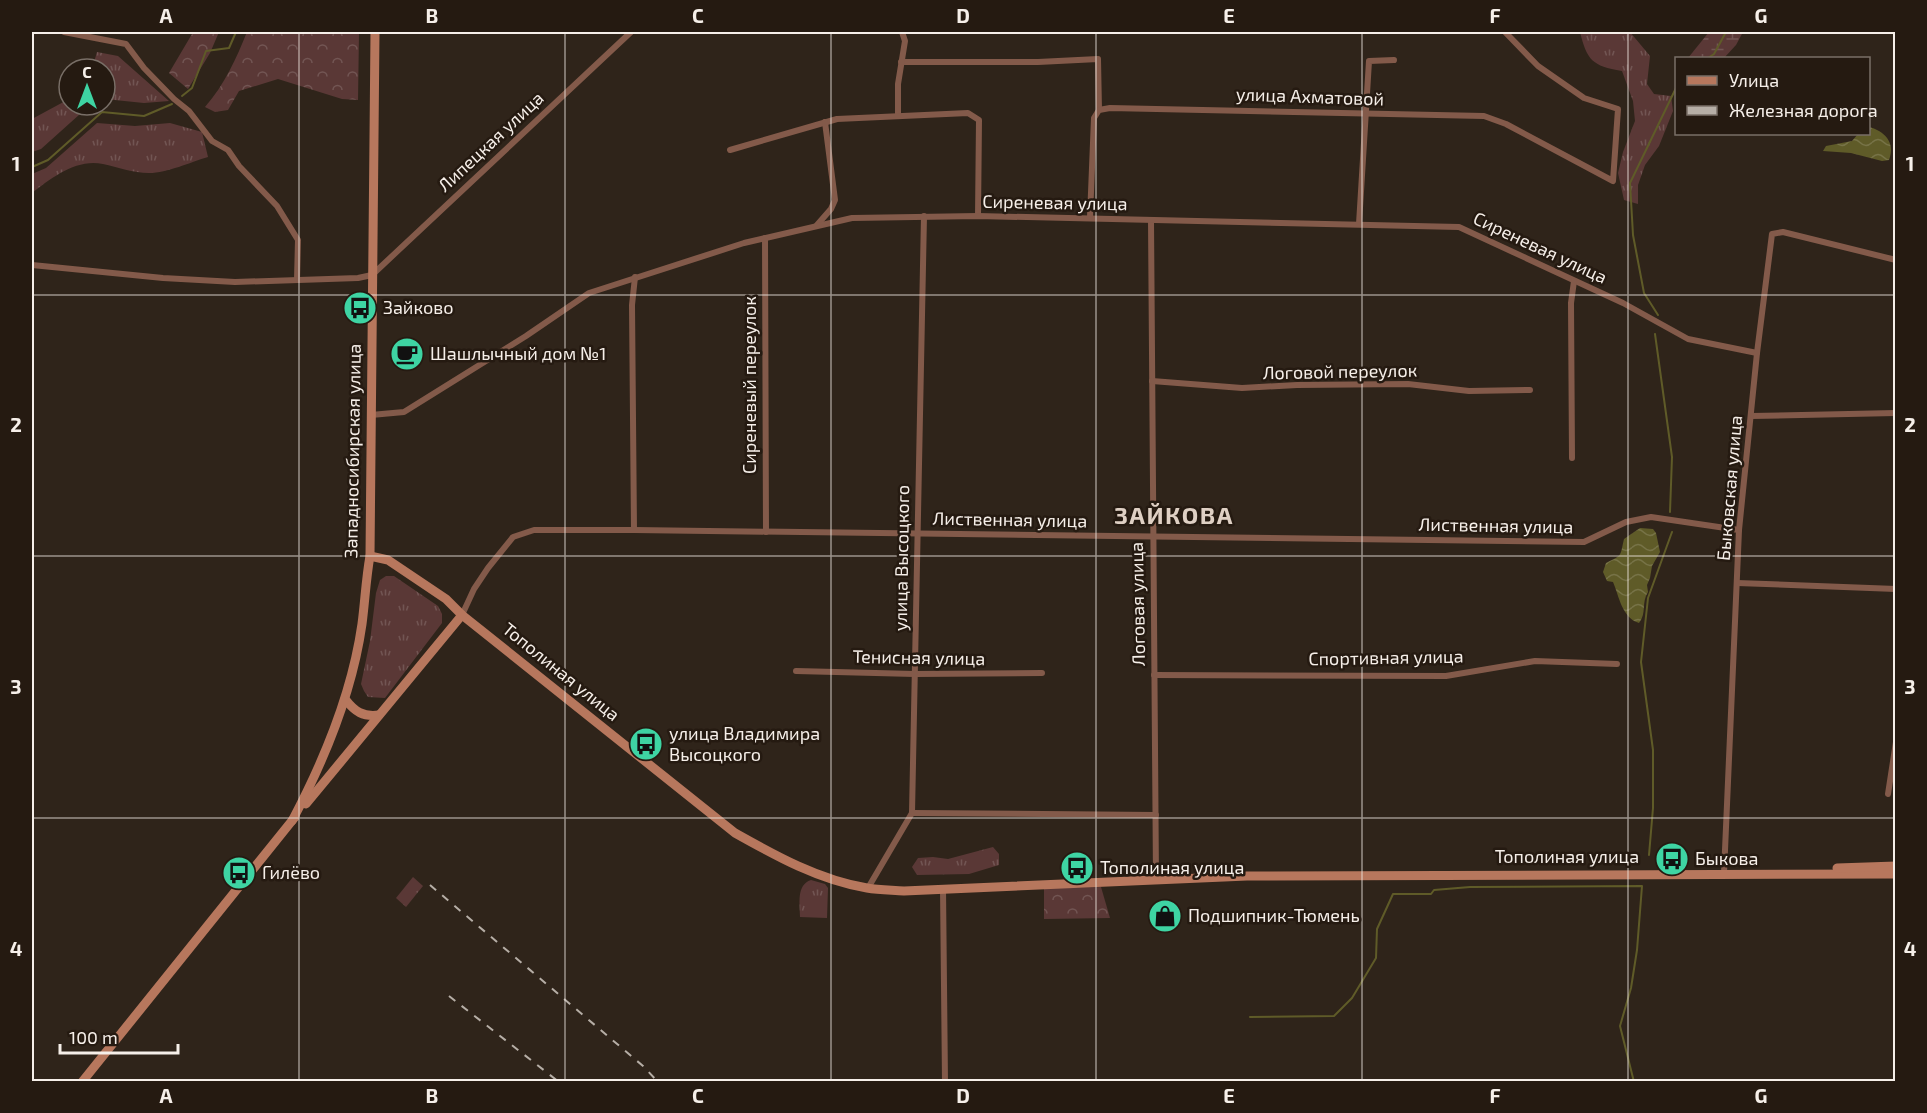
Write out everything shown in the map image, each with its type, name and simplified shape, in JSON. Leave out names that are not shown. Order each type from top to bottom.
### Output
[{"type":"main road","name":"Западносибирская улица","points":[[292,821],[313,782],[345,699],[362,625],[370,556],[375,32]]},
{"type":"main road","name":"Тополиная улица","points":[[370,556],[388,560],[446,599],[462,615],[735,833],[784,860],[842,882],[868,888],[903,891],[1156,879],[1382,874],[1896,874]]},
{"type":"main road","points":[[82,1082],[292,821],[462,615]]},
{"type":"main road","points":[[345,699],[353,710],[366,717],[379,715]]},
{"type":"main road","points":[[1802,873],[1848,867],[1896,866]]},
{"type":"street","points":[[64,32],[126,45],[144,68],[189,111],[212,141],[228,150],[239,166],[277,206],[298,240],[297,280]]},
{"type":"street","name":"Липецкая улица","points":[[372,275],[631,32]]},
{"type":"street","points":[[898,115],[901,62],[905,41],[902,32]]},
{"type":"street","name":"улица Ахматовой","points":[[1099,111],[1110,108],[1194,109],[1365,115],[1484,116],[1506,124],[1613,182],[1618,108],[1584,98],[1538,66],[1505,32]]},
{"type":"street","points":[[901,62],[1038,62],[1098,59],[1099,111],[1094,118],[1090,217]]},
{"type":"street","points":[[1359,224],[1369,61],[1394,60]]},
{"type":"street","points":[[730,150],[837,119],[968,113],[979,120],[978,216]]},
{"type":"street","points":[[817,225],[831,209],[835,200],[825,122]]},
{"type":"street","name":"улица Высоцкого","points":[[868,888],[912,813],[924,216]]},
{"type":"street","name":"Сиреневая улица","points":[[371,415],[404,412],[589,293],[765,238],[852,218],[1090,217],[1459,227],[1623,303],[1688,339],[1757,353]]},
{"type":"street","name":"Логовая улица","points":[[1151,220],[1156,879]]},
{"type":"street","name":"Быковская улица","points":[[1724,873],[1739,530],[1772,234],[1783,232],[1896,260]]},
{"type":"street","name":"Сиреневый переулок","points":[[765,238],[766,531]]},
{"type":"street","points":[[32,265],[163,278],[235,282],[372,275]]},
{"type":"street","points":[[634,530],[632,305],[635,277]]},
{"type":"street","points":[[1572,458],[1571,303],[1574,280]]},
{"type":"street","name":"Логовой переулок","points":[[1152,381],[1242,388],[1408,384],[1469,391],[1530,390]]},
{"type":"street","points":[[1751,416],[1896,413]]},
{"type":"street","name":"Лиственная улица","points":[[462,615],[474,589],[513,537],[534,530],[1584,542],[1626,522],[1651,518],[1739,530]]},
{"type":"street","points":[[1737,583],[1896,589]]},
{"type":"street","name":"Спортивная улица","points":[[1154,675],[1446,676],[1535,661],[1617,664]]},
{"type":"street","name":"Тенисная улица","points":[[796,671],[915,674],[1042,673]]},
{"type":"street","points":[[1888,794],[1896,742]]},
{"type":"street","points":[[912,813],[1156,815]]},
{"type":"street","points":[[943,888],[945,1082]]},
{"type":"green space","points":[[186,32],[219,32],[210,53],[188,89],[169,73],[192,34]]},
{"type":"green space","points":[[247,32],[359,32],[358,100],[342,99],[278,79],[239,91],[228,110],[215,112],[205,107],[224,80]]},
{"type":"green space","points":[[1580,32],[1630,32],[1650,56],[1647,84],[1654,94],[1671,96],[1673,111],[1659,146],[1645,165],[1638,185],[1638,204],[1624,200],[1618,173],[1635,121],[1633,101],[1622,71],[1604,67],[1592,60],[1585,49]]},
{"type":"green space","points":[[1709,32],[1743,32],[1736,45],[1725,57],[1689,57]]},
{"type":"green space","points":[[97,52],[118,56],[169,101],[144,103],[117,100],[117,57],[96,57]]},
{"type":"green space","points":[[57,105],[57,117],[77,117],[41,149],[32,152],[32,119]]},
{"type":"green space","points":[[97,123],[135,126],[170,123],[202,132],[208,157],[156,173],[131,171],[103,164],[84,164],[56,176],[32,193],[32,174],[46,168]]},
{"type":"green space","points":[[386,576],[394,576],[438,606],[442,614],[442,623],[385,698],[368,697],[361,684],[370,641],[376,593],[380,580]]},
{"type":"green space","points":[[993,847],[999,854],[999,865],[969,874],[917,875],[912,867],[918,858],[948,859]]},
{"type":"green space","points":[[413,877],[423,886],[406,907],[396,898]]},
{"type":"green space","points":[[811,880],[825,884],[828,888],[827,918],[800,917],[801,890],[806,882]]},
{"type":"green space","points":[[1101,887],[1110,918],[1044,919],[1044,888]]},
{"type":"water","points":[[1870,127],[1879,131],[1890,143],[1889,160],[1882,161],[1851,153],[1823,151],[1826,146],[1852,141],[1857,135],[1870,135]]},
{"type":"water","points":[[1640,528],[1653,529],[1660,552],[1652,566],[1643,615],[1639,623],[1625,612],[1613,582],[1607,581],[1603,572],[1606,563],[1620,554],[1624,539]]},
{"type":"waterway","points":[[182,96],[192,88],[206,51],[229,48],[236,32]]},
{"type":"waterway","points":[[1710,57],[1714,54],[1726,32]]},
{"type":"waterway","points":[[1658,315],[1644,293],[1633,235],[1630,183],[1675,90]]},
{"type":"waterway","points":[[32,167],[48,160],[102,112],[144,116],[172,104]]},
{"type":"waterway","points":[[1655,334],[1672,457],[1670,512]]},
{"type":"waterway","points":[[1649,855],[1653,808],[1653,750],[1641,662],[1648,598],[1672,532]]},
{"type":"waterway","points":[[1250,1017],[1334,1016],[1352,998],[1376,958],[1377,929],[1393,894],[1431,894],[1434,890],[1470,887],[1642,886],[1637,950],[1631,988],[1620,1026],[1634,1082]]},
{"type":"railway","points":[[430,885],[643,1066],[658,1082]]},
{"type":"railway","points":[[449,996],[559,1082]]},
{"type":"place","name":"Зайково","points":[[360,308]]},
{"type":"place","name":"Шашлычный дом №1","points":[[407,354]]},
{"type":"place","name":"улица Владимира Высоцкого","points":[[646,744]]},
{"type":"place","name":"Быкова","points":[[1672,859]]},
{"type":"place","name":"Тополиная улица","points":[[1077,868]]},
{"type":"place","name":"Гилёво","points":[[239,873]]},
{"type":"place","name":"Подшипник-Тюмень","points":[[1165,916]]},
{"type":"district","name":"ЗАЙКОВА","points":[[1174,516]]}]
